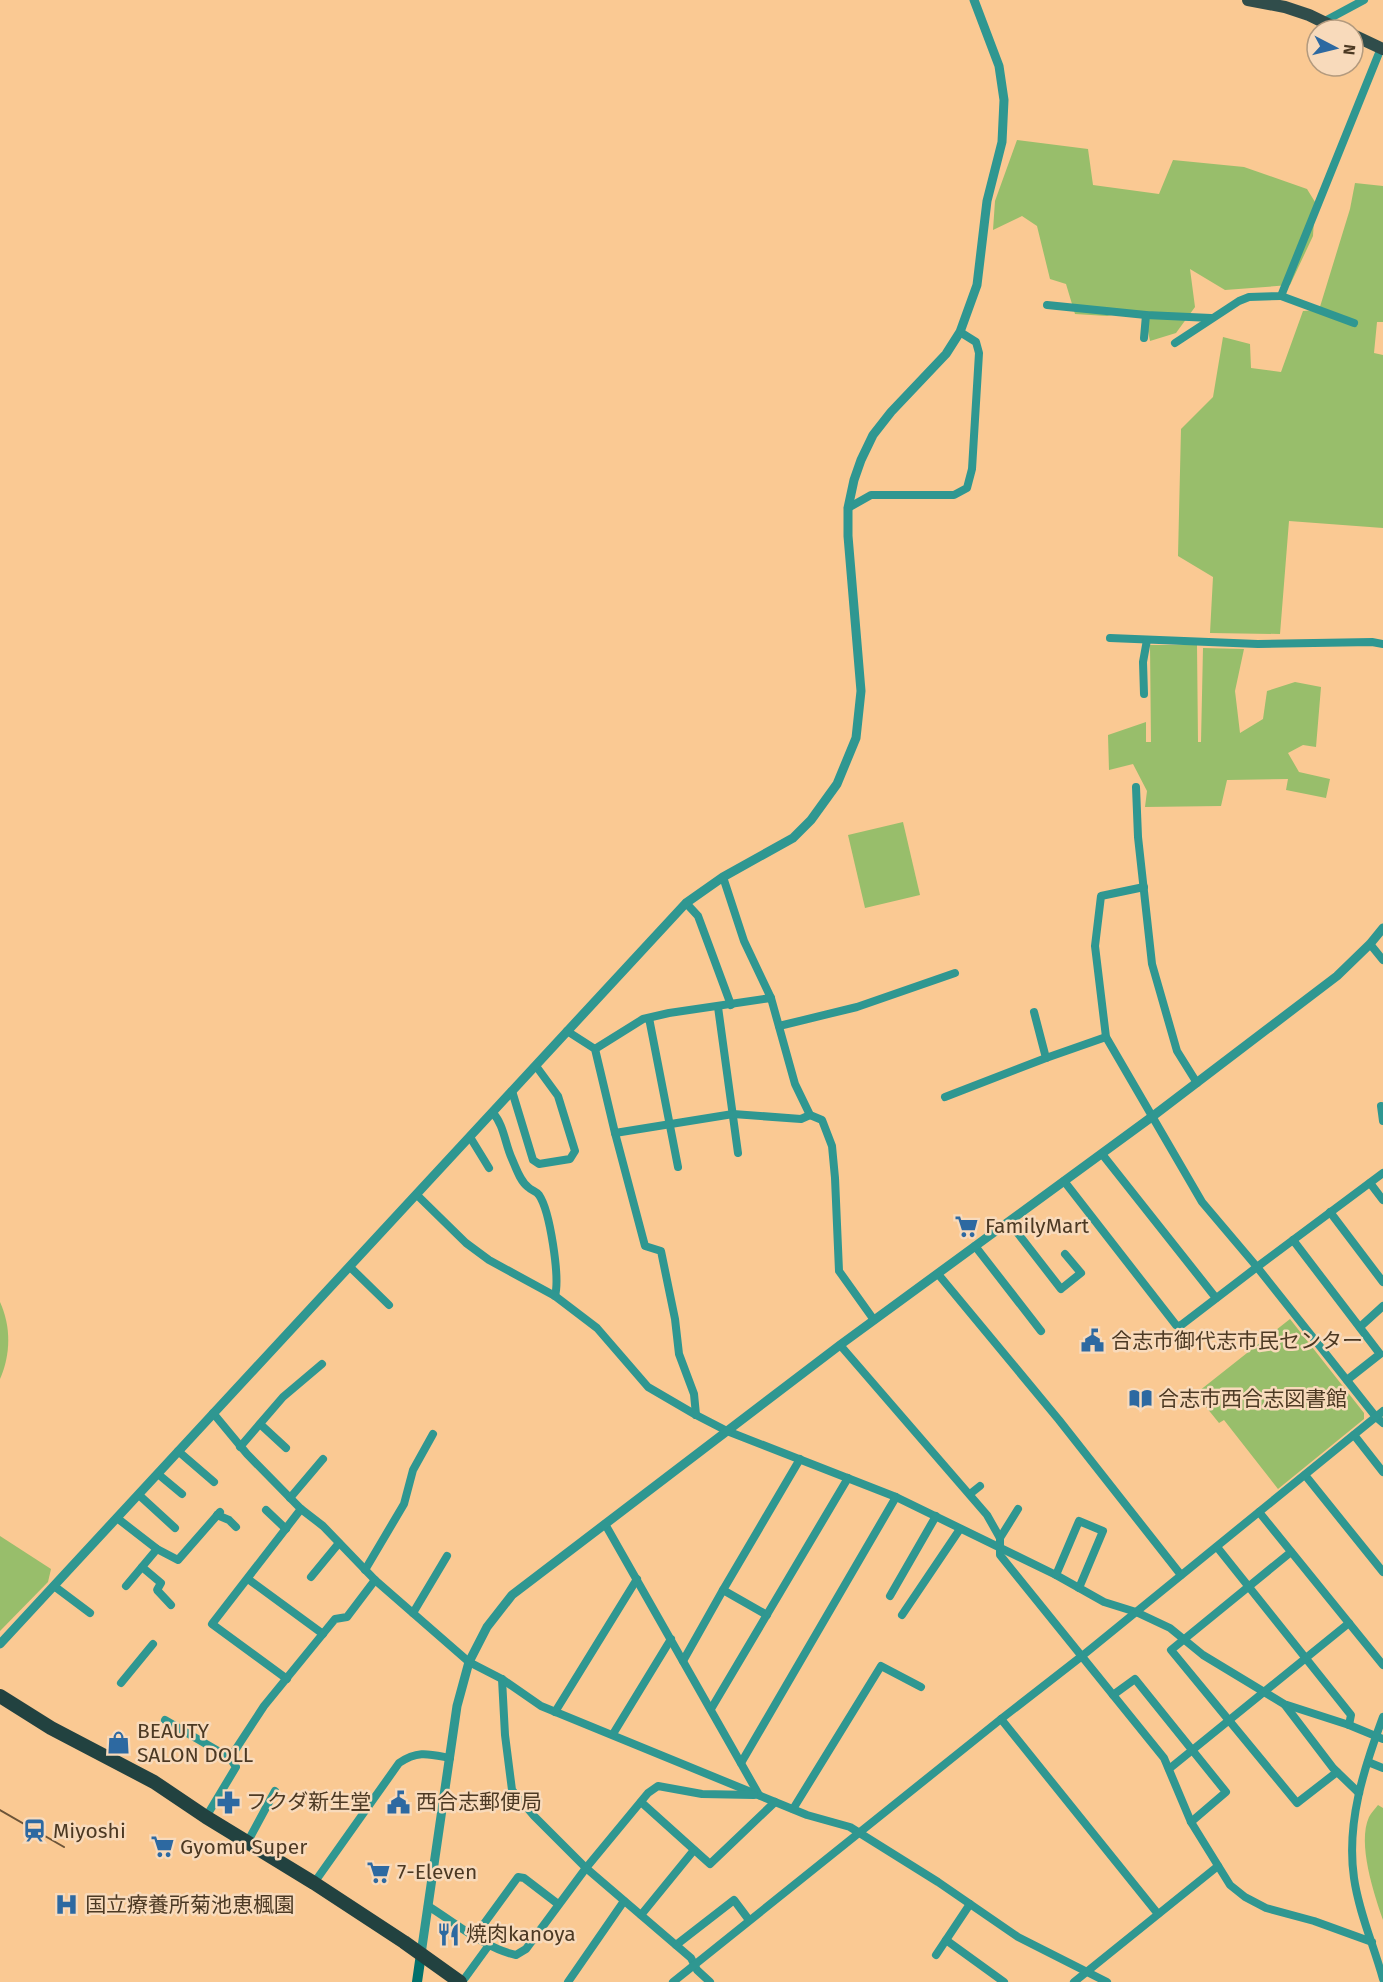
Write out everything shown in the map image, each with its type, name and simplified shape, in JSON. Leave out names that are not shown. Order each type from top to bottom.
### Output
[{"type":"highway","points":[[0,1696],[51,1728],[154,1782],[206,1817],[314,1883],[461,1982]]},
{"type":"main road","points":[[1248,0],[1286,7],[1313,18]]},
{"type":"main road","points":[[1365,41],[1382,48]]},
{"type":"main road","points":[[417,1982],[421,1954]]},
{"type":"street","points":[[0,1644],[686,903],[723,877],[793,838],[811,820],[837,784],[856,738],[861,691],[848,536],[848,508],[854,480],[873,435],[891,412],[946,354],[960,332],[977,285],[983,222],[1002,142],[1004,100],[999,66],[974,0]]},
{"type":"street","points":[[1330,18],[1364,0]]},
{"type":"street","points":[[1281,296],[1382,48]]},
{"type":"street","points":[[1175,343],[1239,301],[1249,297],[1281,296],[1354,323]]},
{"type":"street","points":[[1047,305],[1146,315],[1213,318]]},
{"type":"street","points":[[1144,338],[1146,315]]},
{"type":"street","points":[[848,508],[871,495],[954,495],[967,488],[972,469],[979,353],[976,342],[960,332]]},
{"type":"street","points":[[1110,638],[1258,644],[1372,642],[1383,644]]},
{"type":"street","points":[[1143,694],[1143,662],[1147,640]]},
{"type":"street","points":[[1136,787],[1138,837],[1152,964],[1176,1051],[1197,1083]]},
{"type":"street","points":[[723,877],[744,941],[771,998],[795,1084],[810,1115],[822,1120],[832,1146],[836,1178],[839,1271],[874,1320]]},
{"type":"street","points":[[1144,887],[1101,896],[1095,946],[1106,1037],[1202,1202],[1347,1380],[1379,1414],[1383,1423]]},
{"type":"street","points":[[686,903],[698,916],[731,1005]]},
{"type":"street","points":[[421,1954],[457,1706],[468,1662],[487,1627],[512,1595],[840,1345],[1102,1154],[1337,976],[1383,928]]},
{"type":"street","points":[[1370,944],[1383,960]]},
{"type":"street","points":[[779,1026],[857,1007],[955,974]]},
{"type":"street","points":[[595,1049],[643,1019],[771,998]]},
{"type":"street","points":[[718,1006],[738,1153]]},
{"type":"street","points":[[1034,1012],[1046,1058]]},
{"type":"street","points":[[649,1018],[678,1167]]},
{"type":"street","points":[[567,1031],[595,1049],[645,1245],[661,1251],[675,1319],[679,1354],[694,1394],[696,1415]]},
{"type":"street","points":[[945,1097],[1106,1037]]},
{"type":"street","points":[[512,1091],[533,1160],[539,1164],[570,1159],[574,1152],[558,1096],[536,1066]]},
{"type":"street","points":[[1381,1106],[1383,1121]]},
{"type":"street","points":[[493,1113],[499,1120],[506,1146],[518,1174],[527,1187],[538,1193],[542,1201],[551,1236],[557,1286],[555,1296]]},
{"type":"street","points":[[615,1133],[733,1114],[801,1119],[810,1115]]},
{"type":"street","points":[[470,1137],[489,1168]]},
{"type":"street","points":[[1102,1154],[1216,1298]]},
{"type":"street","points":[[1064,1181],[1176,1325],[1180,1326],[1383,1173]]},
{"type":"street","points":[[1370,1183],[1383,1200]]},
{"type":"street","points":[[417,1195],[466,1243],[489,1260],[555,1296],[597,1328],[648,1388],[727,1431],[896,1497],[1056,1575],[1104,1602],[1136,1612],[1170,1628],[1203,1655],[1284,1704],[1380,1737]]},
{"type":"street","points":[[1330,1212],[1383,1282]]},
{"type":"street","points":[[1009,1222],[1061,1288],[1081,1273],[1065,1254]]},
{"type":"street","points":[[1293,1240],[1380,1354],[1347,1380]]},
{"type":"street","points":[[975,1246],[1041,1331]]},
{"type":"street","points":[[350,1267],[388,1305]]},
{"type":"street","points":[[938,1274],[1059,1420],[1181,1575]]},
{"type":"street","points":[[1360,1327],[1383,1306]]},
{"type":"street","points":[[840,1345],[970,1494],[987,1515],[1000,1538]]},
{"type":"street","points":[[240,1447],[283,1397],[322,1364]]},
{"type":"street","points":[[213,1413],[240,1447],[290,1498],[323,1526],[375,1580],[468,1662],[502,1679],[541,1706],[774,1802],[860,1832],[1018,1937],[1107,1982]]},
{"type":"street","points":[[673,1982],[1082,1656],[1379,1414]]},
{"type":"street","points":[[260,1424],[285,1448]]},
{"type":"street","points":[[365,1570],[404,1504],[413,1470],[433,1434]]},
{"type":"street","points":[[1354,1435],[1383,1472]]},
{"type":"street","points":[[178,1451],[214,1482]]},
{"type":"street","points":[[290,1498],[323,1459]]},
{"type":"street","points":[[684,1661],[800,1459]]},
{"type":"street","points":[[158,1474],[182,1494]]},
{"type":"street","points":[[1305,1475],[1383,1572]]},
{"type":"street","points":[[711,1709],[848,1478]]},
{"type":"street","points":[[970,1494],[980,1486]]},
{"type":"street","points":[[139,1494],[175,1528]]},
{"type":"street","points":[[741,1763],[896,1497]]},
{"type":"street","points":[[287,1679],[212,1624],[302,1509]]},
{"type":"street","points":[[1018,1509],[1000,1538],[1000,1554],[1164,1758],[1191,1822],[1230,1885],[1245,1898],[1266,1908],[1372,1942]]},
{"type":"street","points":[[266,1510],[286,1529]]},
{"type":"street","points":[[1259,1512],[1383,1665]]},
{"type":"street","points":[[117,1518],[157,1549],[178,1560],[218,1514],[236,1527]]},
{"type":"street","points":[[890,1596],[936,1516]]},
{"type":"street","points":[[1056,1575],[1078,1521],[1103,1531],[1079,1588]]},
{"type":"street","points":[[605,1524],[759,1795]]},
{"type":"street","points":[[902,1615],[960,1529]]},
{"type":"street","points":[[311,1576],[339,1543]]},
{"type":"street","points":[[1217,1547],[1351,1715],[1349,1725]]},
{"type":"street","points":[[126,1586],[157,1549]]},
{"type":"street","points":[[1292,1552],[1171,1650],[1297,1803],[1337,1772]]},
{"type":"street","points":[[413,1613],[447,1556]]},
{"type":"street","points":[[142,1567],[161,1583],[157,1590],[171,1605]]},
{"type":"street","points":[[248,1579],[323,1634]]},
{"type":"street","points":[[555,1712],[637,1579]]},
{"type":"street","points":[[230,1758],[264,1706],[335,1619],[346,1617],[375,1580]]},
{"type":"street","points":[[54,1586],[90,1613]]},
{"type":"street","points":[[723,1590],[766,1615]]},
{"type":"street","points":[[1169,1769],[1349,1623]]},
{"type":"street","points":[[613,1734],[671,1639]]},
{"type":"street","points":[[121,1683],[153,1644]]},
{"type":"street","points":[[793,1809],[881,1666],[921,1687]]},
{"type":"street","points":[[502,1679],[512,1790],[534,1816],[586,1868],[691,1958],[697,1970],[710,1982]]},
{"type":"street","points":[[1113,1695],[1135,1679],[1226,1792],[1191,1822]]},
{"type":"street","points":[[1284,1704],[1337,1772],[1359,1793]]},
{"type":"street","points":[[1383,1718],[1380,1737],[1368,1762],[1359,1793],[1353,1844],[1354,1880],[1383,1979]]},
{"type":"street","points":[[1001,1719],[1158,1914]]},
{"type":"street","points":[[165,1720],[230,1758],[236,1767],[206,1817]]},
{"type":"street","points":[[314,1883],[399,1762],[411,1755],[426,1754],[450,1758]]},
{"type":"street","points":[[1368,1762],[1383,1768]]},
{"type":"street","points":[[428,1906],[489,1945],[516,1955],[526,1949],[586,1868],[640,1802],[658,1786],[702,1794],[759,1795]]},
{"type":"street","points":[[248,1843],[275,1791]]},
{"type":"street","points":[[640,1802],[710,1864],[774,1802]]},
{"type":"street","points":[[641,1915],[694,1850]]},
{"type":"street","points":[[1074,1982],[1218,1866]]},
{"type":"street","points":[[475,1936],[518,1878],[524,1878],[558,1904]]},
{"type":"street","points":[[568,1982],[624,1900]]},
{"type":"street","points":[[676,1945],[734,1900],[749,1920]]},
{"type":"street","points":[[936,1954],[970,1904]]},
{"type":"street","points":[[946,1940],[1004,1982]]},
{"type":"street","points":[[461,1982],[489,1945]]},
{"type":"green space","points":[[1017,140],[1088,149],[1093,185],[1159,194],[1173,160],[1244,167],[1307,189],[1315,202],[1313,236],[1290,285],[1225,290],[1190,269],[1195,307],[1176,333],[1150,341],[1145,316],[1135,310],[1107,316],[1075,314],[1066,284],[1050,279],[1037,226],[1022,216],[993,230],[995,201]]},
{"type":"green space","points":[[1355,183],[1383,186],[1383,322],[1377,322],[1374,353],[1383,355],[1383,528],[1289,521],[1280,634],[1210,633],[1213,577],[1178,556],[1181,429],[1213,397],[1223,337],[1250,344],[1251,368],[1281,372],[1303,311],[1319,310],[1350,209]]},
{"type":"green space","points":[[1150,645],[1197,645],[1198,742],[1201,742],[1203,648],[1244,649],[1235,691],[1240,733],[1263,719],[1267,691],[1295,682],[1321,687],[1316,747],[1303,745],[1288,753],[1299,772],[1330,779],[1326,798],[1286,790],[1288,779],[1227,780],[1221,806],[1145,807],[1147,791],[1133,764],[1109,770],[1108,735],[1146,722],[1146,742],[1151,742]]},
{"type":"green space","points":[[903,822],[920,895],[865,908],[848,835]]},
{"type":"green space","points":[[0,1302],[8,1330],[8,1350],[0,1379]]},
{"type":"green space","points":[[1290,1319],[1364,1413],[1364,1419],[1278,1489],[1224,1420],[1219,1423],[1198,1397],[1199,1391]]},
{"type":"green space","points":[[0,1536],[51,1569],[48,1582],[0,1631]]},
{"type":"green space","points":[[1378,1805],[1383,1808],[1383,1920],[1368,1868],[1365,1840],[1369,1817]]},
{"type":"railway","points":[[0,1810],[64,1847]]},
{"type":"place","name":"FamilyMart","points":[[967,1226]]},
{"type":"place","name":"合志市御代志市民センター","points":[[1093,1341]]},
{"type":"place","name":"合志市西合志図書館","points":[[1140,1399]]},
{"type":"place","name":"BEAUTY SALON DOLL","points":[[119,1743]]},
{"type":"place","name":"フクダ新生堂","points":[[228,1802]]},
{"type":"place","name":"西合志郵便局","points":[[398,1802]]},
{"type":"place","name":"Miyoshi","points":[[35,1831]]},
{"type":"place","name":"Gyomu Super","points":[[162,1847]]},
{"type":"place","name":"7-Eleven","points":[[379,1872]]},
{"type":"place","name":"国立療養所菊池恵楓園","points":[[67,1905]]},
{"type":"place","name":"焼肉kanoya","points":[[448,1934]]}]
